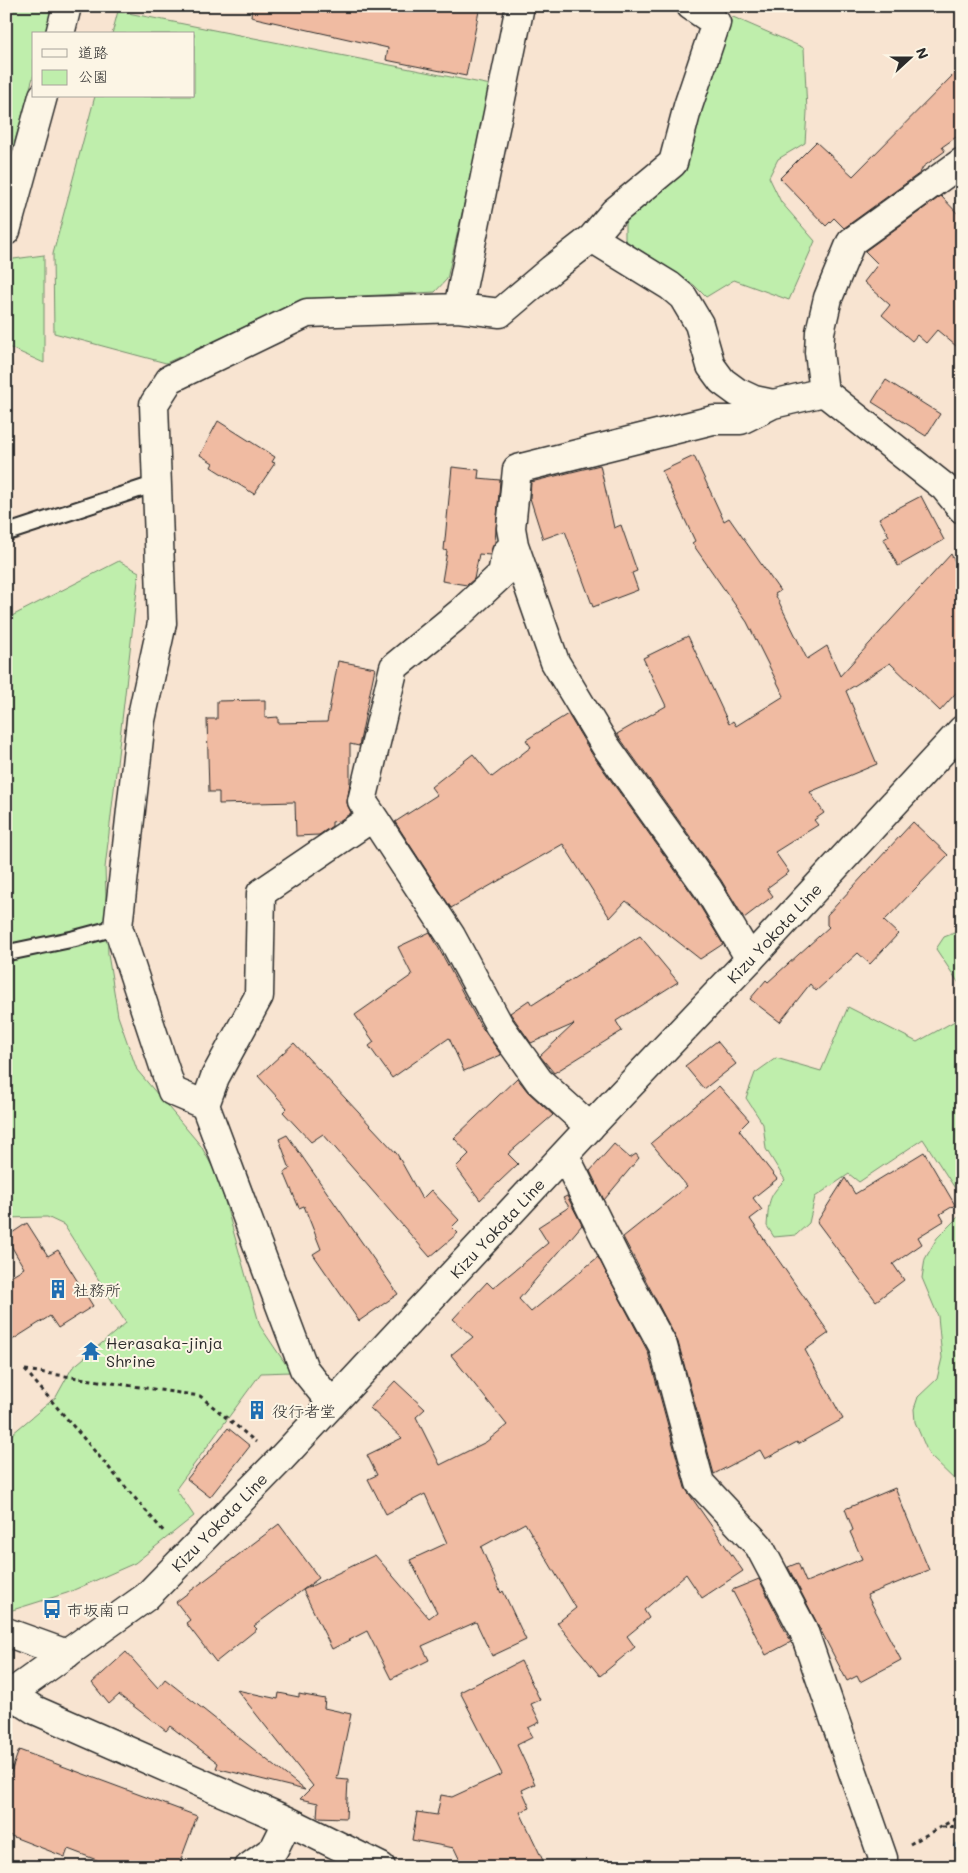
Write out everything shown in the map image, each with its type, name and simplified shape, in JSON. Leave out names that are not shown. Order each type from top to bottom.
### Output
[{"type":"street","points":[[61,32],[68,6]]},
{"type":"street","points":[[458,308],[520,6]]},
{"type":"street","points":[[205,1105],[172,1091],[118,927],[141,720],[162,623],[155,484],[154,404],[170,379],[307,313],[458,308],[500,313],[592,238],[614,212],[673,163],[688,106],[716,23],[691,6]]},
{"type":"street","points":[[6,231],[42,98]]},
{"type":"street","points":[[962,162],[851,242],[828,298],[822,323],[819,352],[824,392],[944,487],[962,509]]},
{"type":"street","points":[[592,238],[683,296],[699,324],[711,366],[722,381],[737,392],[754,400],[773,404]]},
{"type":"street","points":[[750,959],[708,889],[605,745],[556,662],[514,545],[510,528],[517,469],[713,420],[741,420],[773,404],[824,392]]},
{"type":"street","points":[[514,545],[506,554],[502,574],[460,614],[394,667],[362,801],[451,936],[499,1025],[539,1081],[590,1127]]},
{"type":"street","name":"Kizu Yokota Line","points":[[8,1695],[146,1597],[279,1461],[962,730]]},
{"type":"street","points":[[332,1404],[304,1369],[205,1105],[215,1077],[259,996],[261,893],[373,817]]},
{"type":"street","points":[[565,1156],[619,1265],[663,1346],[700,1483],[759,1546],[803,1629],[879,1864]]},
{"type":"street","points":[[6,1632],[67,1654]]},
{"type":"street","points":[[8,1695],[35,1710],[288,1820],[381,1867]]},
{"type":"street","points":[[249,1867],[274,1849],[288,1820]]},
{"type":"lane","points":[[6,533],[155,484]]},
{"type":"lane","points":[[6,954],[118,927]]},
{"type":"path","points":[[185,1556],[25,1370],[200,1396],[279,1461]]},
{"type":"path","points":[[879,1864],[962,1815]]},
{"type":"path","points":[[939,1828],[962,1826]]},
{"type":"green space","points":[[6,6],[53,6],[46,32],[32,32],[32,81],[6,172]]},
{"type":"green space","points":[[118,11],[491,85],[447,279],[435,292],[305,299],[166,363],[54,333],[53,254],[94,98],[195,98],[195,32],[113,32]]},
{"type":"green space","points":[[733,17],[804,48],[807,112],[805,143],[778,159],[769,177],[781,202],[815,241],[789,300],[734,280],[706,297],[694,285],[625,240],[625,222],[686,171],[701,110]]},
{"type":"green space","points":[[44,255],[44,363],[6,346],[6,260]]},
{"type":"green space","points":[[119,561],[139,572],[105,868],[108,954],[118,1016],[137,1070],[201,1146],[218,1177],[260,1326],[291,1372],[261,1373],[176,1489],[194,1516],[135,1563],[67,1593],[6,1612],[6,1439],[56,1397],[72,1368],[126,1323],[64,1225],[47,1217],[6,1218],[6,619]]},
{"type":"green space","points":[[962,930],[962,988],[936,949],[944,937]]},
{"type":"green space","points":[[848,1007],[917,1042],[962,1017],[962,1199],[923,1139],[859,1182],[849,1174],[815,1197],[809,1223],[796,1235],[774,1237],[767,1226],[769,1206],[775,1191],[785,1180],[766,1149],[763,1124],[746,1098],[755,1073],[776,1058],[821,1071]]},
{"type":"green space","points":[[962,1213],[962,1487],[929,1455],[915,1422],[914,1409],[918,1397],[937,1379],[942,1358],[938,1316],[922,1278],[925,1259],[937,1238]]},
{"type":"building","points":[[252,6],[480,6],[466,76],[386,60],[388,48],[251,17]]},
{"type":"building","points":[[962,66],[962,133],[942,147],[945,151],[923,167],[920,173],[844,228],[834,218],[826,226],[780,178],[816,142],[853,176]]},
{"type":"building","points":[[941,196],[962,218],[962,351],[937,330],[926,343],[917,335],[912,341],[882,315],[890,305],[864,282],[878,264],[865,251]]},
{"type":"building","points":[[886,380],[940,414],[926,436],[872,402]]},
{"type":"building","points":[[218,421],[275,457],[272,462],[275,463],[254,494],[211,467],[213,463],[200,455]]},
{"type":"building","points":[[694,456],[724,521],[729,518],[780,591],[775,594],[807,659],[827,646],[840,676],[951,554],[962,575],[962,686],[940,711],[890,663],[846,691],[877,764],[810,792],[824,813],[814,820],[818,825],[775,852],[789,872],[767,888],[773,896],[744,918],[721,880],[617,734],[666,706],[643,658],[688,636],[729,724],[733,721],[736,726],[784,696],[747,622],[692,543],[695,541],[662,471]]},
{"type":"building","points":[[600,465],[614,528],[621,525],[637,571],[632,573],[638,590],[593,607],[565,531],[543,539],[530,498],[531,482]]},
{"type":"building","points":[[452,467],[479,470],[478,478],[500,480],[495,542],[490,555],[479,554],[474,579],[467,585],[442,581],[447,551],[444,550]]},
{"type":"building","points":[[921,496],[944,540],[898,566],[884,539],[889,536],[879,518]]},
{"type":"building","points":[[338,661],[375,668],[359,746],[350,744],[350,782],[347,803],[351,813],[339,821],[332,822],[332,826],[319,835],[296,836],[295,802],[219,804],[219,792],[209,792],[207,719],[217,719],[217,701],[265,700],[265,718],[278,717],[278,723],[327,722]]},
{"type":"building","points":[[568,714],[592,754],[695,898],[723,944],[700,959],[626,901],[610,918],[563,844],[451,908],[395,822],[437,795],[431,787],[473,754],[492,777],[531,747],[526,740]]},
{"type":"building","points":[[913,822],[948,855],[884,921],[898,934],[870,964],[858,953],[816,991],[810,984],[780,1022],[750,999],[766,980],[768,982],[829,927],[827,925],[827,915]]},
{"type":"building","points":[[430,932],[479,1023],[501,1055],[464,1071],[449,1038],[392,1078],[369,1046],[374,1042],[355,1015],[412,975],[398,947]]},
{"type":"building","points":[[640,936],[678,982],[616,1021],[622,1031],[554,1073],[540,1056],[574,1024],[531,1043],[510,1013],[529,1000],[532,1005]]},
{"type":"building","points":[[717,1041],[736,1064],[704,1089],[685,1066]]},
{"type":"building","points":[[294,1043],[397,1154],[422,1199],[431,1190],[459,1220],[452,1227],[458,1233],[430,1257],[323,1134],[311,1142],[283,1112],[287,1108],[258,1076]]},
{"type":"building","points":[[517,1078],[528,1092],[553,1115],[508,1154],[518,1164],[480,1200],[456,1167],[469,1154],[454,1138]]},
{"type":"building","points":[[719,1086],[749,1120],[739,1130],[777,1179],[753,1198],[762,1210],[750,1219],[829,1333],[805,1350],[843,1419],[798,1444],[797,1442],[765,1459],[760,1450],[714,1474],[678,1342],[623,1237],[687,1186],[651,1143]]},
{"type":"building","points":[[287,1135],[398,1294],[359,1321],[313,1254],[321,1249],[304,1206],[299,1208],[284,1172],[290,1169],[279,1139]]},
{"type":"building","points":[[614,1144],[630,1158],[636,1154],[639,1158],[604,1200],[590,1171]]},
{"type":"building","points":[[924,1152],[955,1205],[940,1214],[944,1221],[918,1237],[922,1244],[893,1264],[904,1280],[876,1301],[817,1222],[845,1178],[855,1194]]},
{"type":"building","points":[[567,1196],[582,1225],[519,1299],[531,1312],[598,1257],[648,1352],[685,1488],[743,1571],[702,1598],[686,1574],[644,1610],[649,1618],[627,1636],[635,1647],[600,1676],[557,1623],[576,1608],[525,1523],[481,1547],[501,1593],[503,1591],[526,1640],[492,1656],[476,1622],[422,1646],[429,1660],[391,1679],[367,1631],[332,1649],[303,1590],[375,1555],[429,1618],[437,1612],[410,1560],[447,1543],[425,1494],[386,1514],[368,1479],[377,1475],[367,1455],[402,1438],[370,1408],[395,1381],[425,1409],[416,1417],[440,1465],[486,1442],[507,1425],[451,1355],[473,1337],[453,1319],[487,1282],[493,1288],[548,1243],[538,1227],[569,1207],[563,1198]]},
{"type":"building","points":[[27,1223],[48,1256],[58,1250],[93,1306],[58,1328],[50,1316],[6,1344],[6,1279],[24,1268],[6,1237]]},
{"type":"building","points":[[228,1428],[250,1446],[210,1497],[187,1479]]},
{"type":"building","points":[[895,1488],[929,1570],[867,1595],[901,1660],[860,1682],[857,1676],[847,1681],[788,1567],[798,1563],[806,1582],[862,1559],[850,1532],[853,1530],[845,1509]]},
{"type":"building","points":[[279,1524],[319,1578],[254,1626],[257,1629],[216,1662],[186,1623],[190,1620],[176,1602]]},
{"type":"building","points":[[759,1579],[791,1642],[766,1655],[732,1590]]},
{"type":"building","points":[[126,1652],[158,1688],[165,1679],[305,1790],[216,1768],[218,1763],[170,1726],[166,1731],[119,1695],[109,1704],[92,1683]]},
{"type":"building","points":[[521,1661],[540,1700],[531,1704],[540,1722],[528,1728],[533,1737],[517,1745],[535,1784],[522,1790],[530,1808],[520,1812],[546,1867],[463,1867],[454,1848],[412,1840],[417,1812],[437,1815],[441,1795],[452,1797],[502,1774],[460,1692]]},
{"type":"building","points":[[237,1690],[278,1699],[279,1693],[299,1697],[299,1694],[325,1699],[324,1708],[351,1714],[337,1779],[348,1780],[346,1818],[317,1817],[318,1803],[300,1799],[313,1786]]},
{"type":"building","points":[[19,1750],[197,1816],[178,1867],[115,1867],[68,1849],[65,1857],[6,1834],[6,1786]]},
{"type":"place","name":"社務所","points":[[58,1289]]},
{"type":"place","name":"Herasaka-jinja Shrine","points":[[91,1351]]},
{"type":"place","name":"役行者堂","points":[[257,1410]]},
{"type":"place","name":"市坂南口","points":[[52,1609]]}]
